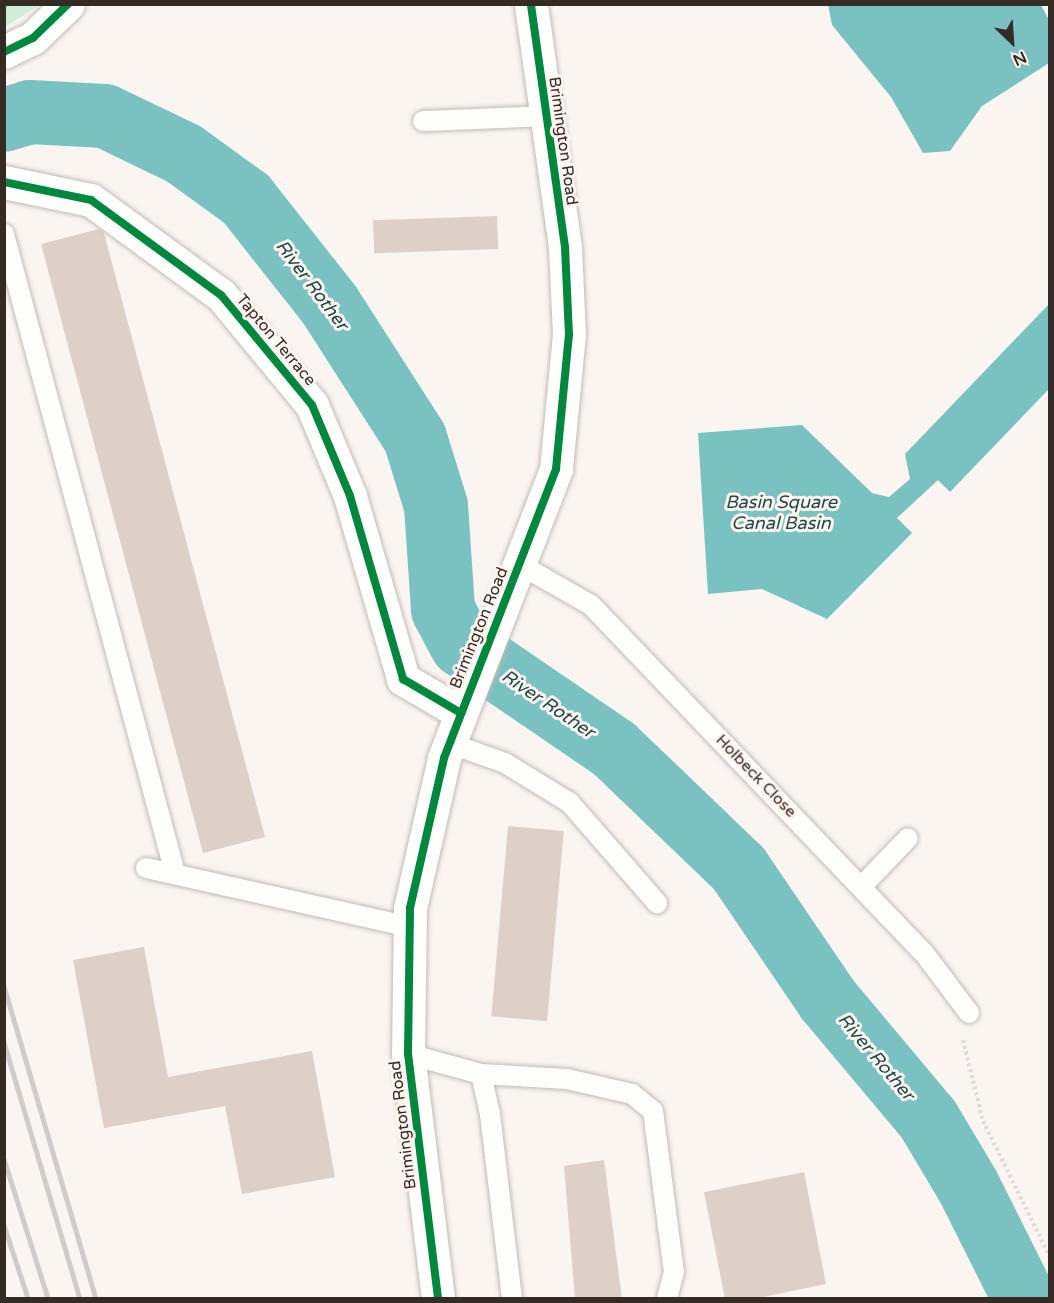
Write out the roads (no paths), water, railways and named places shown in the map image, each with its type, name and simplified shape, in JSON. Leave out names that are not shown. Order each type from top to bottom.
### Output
[{"type":"main road","points":[[4,52],[33,38],[68,4]]},
{"type":"main road","name":"Brimington Road","points":[[438,1299],[408,1054],[410,927],[417,864],[459,712],[556,469],[569,335],[565,247],[531,4]]},
{"type":"main road","name":"Tapton Terrace","points":[[4,182],[91,200],[221,295],[312,405],[350,496],[403,679],[459,712]]},
{"type":"lane","points":[[423,121],[545,116]]},
{"type":"lane","points":[[4,234],[175,873]]},
{"type":"lane","name":"Holbeck Close","points":[[519,564],[591,605],[862,886],[924,953],[969,1013]]},
{"type":"lane","points":[[449,743],[505,763],[570,803],[657,903]]},
{"type":"lane","points":[[862,886],[908,838]]},
{"type":"lane","points":[[146,867],[410,927]]},
{"type":"lane","points":[[408,1054],[481,1074],[567,1079],[632,1094],[653,1111],[674,1272],[667,1299]]},
{"type":"lane","points":[[481,1074],[512,1299]]},
{"type":"water","points":[[828,5],[1041,5],[1049,20],[1049,63],[982,106],[950,151],[923,153],[891,97],[832,25]]},
{"type":"water","name":"Basin Square Canal Basin","points":[[1049,304],[1049,389],[950,492],[938,480],[897,518],[912,533],[827,619],[762,589],[708,594],[698,433],[802,425],[872,493],[889,497],[910,479],[905,454]]},
{"type":"waterway","name":"River Rother","points":[[4,120],[30,112],[105,116],[184,154],[246,199],[329,304],[415,438],[436,506],[443,610],[462,645],[614,749],[739,869],[828,1000],[928,1119],[968,1186],[1024,1298]]},
{"type":"railway","points":[[4,986],[96,1298]]},
{"type":"railway","points":[[4,1042],[80,1298]]},
{"type":"railway","points":[[4,1159],[48,1298]]},
{"type":"railway","points":[[4,1225],[28,1298]]}]
